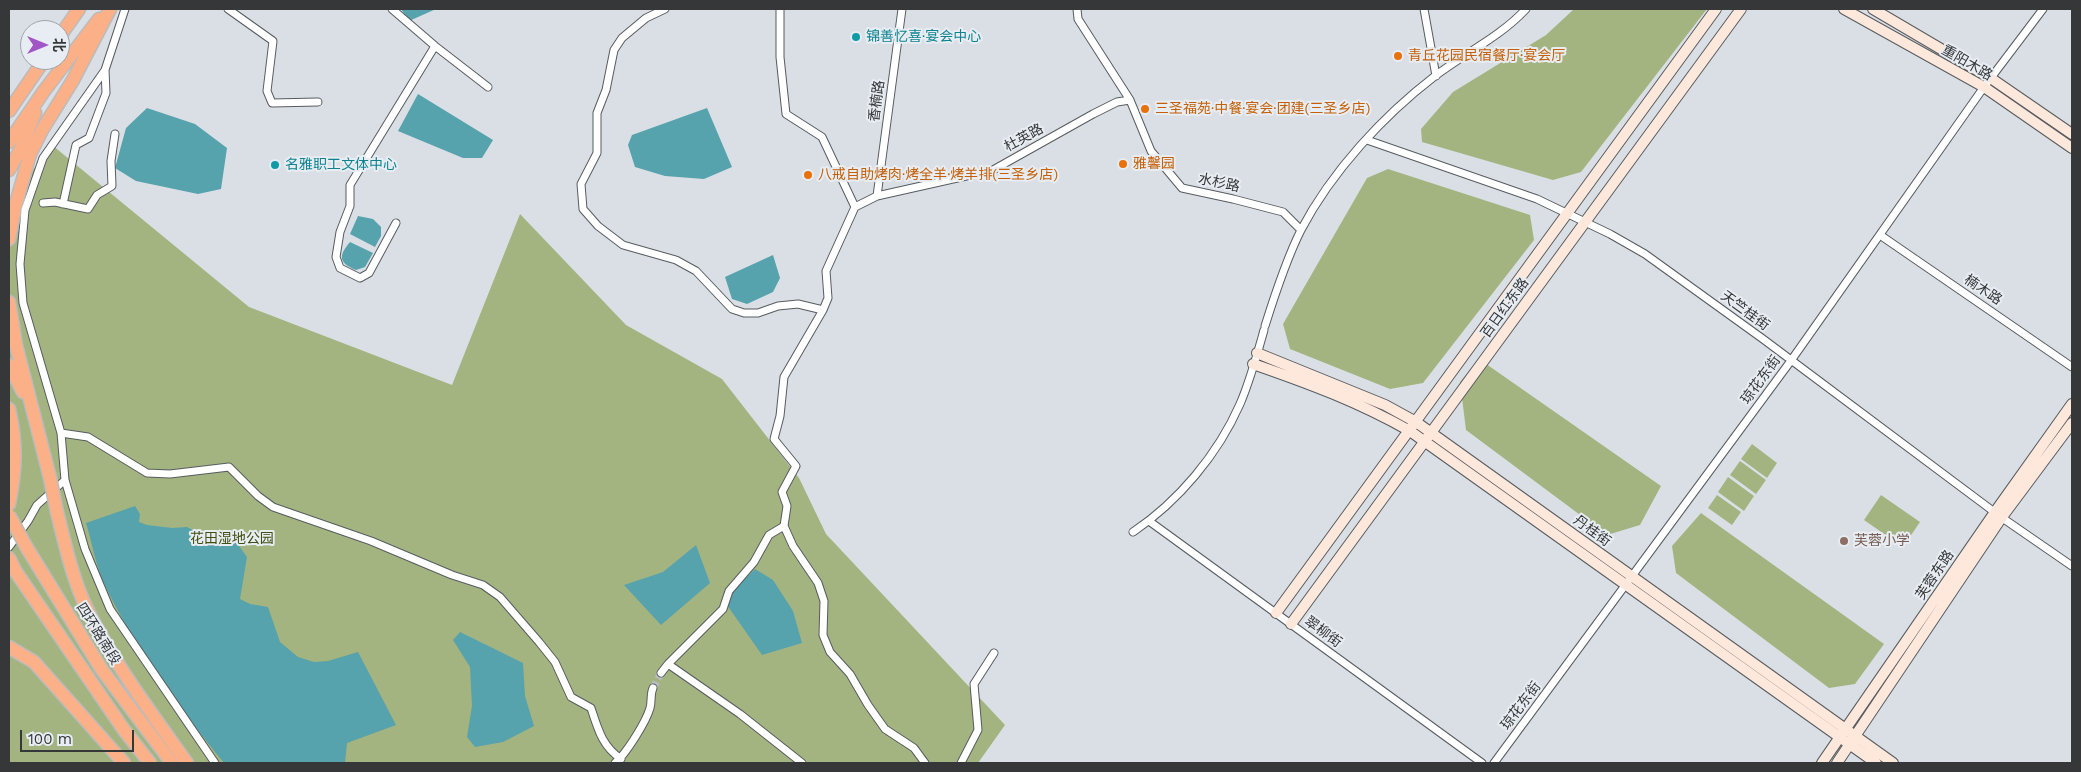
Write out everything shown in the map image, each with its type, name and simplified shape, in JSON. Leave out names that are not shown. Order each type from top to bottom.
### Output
[{"type":"highway","points":[[70,22],[79,9]]},
{"type":"highway","points":[[9,142],[44,91],[109,9]]},
{"type":"highway","points":[[9,239],[15,207],[30,154],[42,130],[73,80],[109,9]]},
{"type":"highway","points":[[9,111],[37,70]]},
{"type":"highway","points":[[9,170],[20,150],[44,91]]},
{"type":"highway","points":[[9,302],[16,345],[57,512],[72,569],[86,606],[113,656],[187,763]]},
{"type":"highway","points":[[9,365],[34,414]]},
{"type":"highway","points":[[9,409],[14,434],[15,474],[9,504]]},
{"type":"highway","name":"四环路南段","points":[[9,515],[27,548],[102,670],[172,763]]},
{"type":"highway","points":[[9,558],[16,572],[124,730],[150,763]]},
{"type":"highway","points":[[9,647],[34,662],[124,763]]},
{"type":"street","points":[[125,9],[105,70],[44,158],[25,210],[20,264],[23,303],[61,433],[65,480],[84,548],[110,609],[215,763]]},
{"type":"street","points":[[228,9],[273,41],[267,91],[272,103],[318,102]]},
{"type":"street","points":[[392,9],[435,46],[488,87]]},
{"type":"street","points":[[664,9],[646,18],[622,38],[614,50],[606,90],[596,113],[597,153],[581,184],[583,209],[598,226],[623,245],[676,260],[696,271],[732,309],[744,313],[758,313],[778,306],[798,304],[823,310]]},
{"type":"street","points":[[780,9],[780,57],[786,114],[822,137],[856,207],[826,271],[828,298],[823,310],[784,377],[780,416],[774,440],[796,466],[782,492],[787,506],[784,526],[792,546],[818,583],[824,602],[823,635],[830,652],[850,674],[885,729],[914,748],[924,763]]},
{"type":"street","name":"香楠路","points":[[876,196],[902,9]]},
{"type":"street","name":"水杉路","points":[[1077,9],[1078,19],[1130,100],[1151,151],[1182,188],[1233,198],[1283,212],[1301,230]]},
{"type":"street","points":[[1424,9],[1436,76]]},
{"type":"street","points":[[1133,532],[1149,521],[1183,488],[1218,447],[1241,403],[1264,328],[1301,230],[1341,170],[1390,114],[1436,76],[1488,41],[1526,9]]},
{"type":"street","name":"百日红东路","points":[[1276,613],[1716,9]]},
{"type":"street","name":"百日红东路","points":[[1291,624],[1741,9]]},
{"type":"street","name":"重阳木路","points":[[1844,9],[1984,87],[2072,148]]},
{"type":"street","name":"重阳木路","points":[[1873,9],[1992,79],[2072,134]]},
{"type":"street","name":"琼花东街","points":[[1494,763],[1791,361],[1984,87],[1992,79],[2043,9]]},
{"type":"street","points":[[396,223],[369,273],[360,278],[340,268],[336,257],[340,232],[350,206],[350,185],[435,46]]},
{"type":"street","points":[[63,204],[76,146],[89,138],[106,94],[105,70]]},
{"type":"street","name":"杜英路","points":[[856,207],[876,196],[993,170],[1093,114],[1117,102],[1130,100]]},
{"type":"street","points":[[43,203],[63,204],[88,209],[97,195],[112,186],[111,161],[115,134]]},
{"type":"street","name":"天竺桂街","points":[[1366,140],[1510,189],[1567,213],[1645,254],[1998,515],[2072,566]]},
{"type":"street","name":"楠木路","points":[[1880,235],[2072,367]]},
{"type":"street","name":"丹桂街","points":[[1257,353],[1385,405],[1416,422],[1630,581],[1844,733],[1876,763]]},
{"type":"street","name":"丹桂街","points":[[1253,364],[1328,391],[1368,408],[1410,431],[1630,581]]},
{"type":"street","name":"芙蓉东路","points":[[1837,763],[2072,404]]},
{"type":"street","name":"芙蓉东路","points":[[1822,763],[1998,515],[2072,423]]},
{"type":"street","points":[[61,433],[88,437],[147,473],[170,474],[229,467],[258,496],[273,507],[371,541],[452,575],[483,585],[500,597],[555,662],[571,697],[591,708],[603,740],[618,761],[632,742],[650,708],[653,688]]},
{"type":"street","points":[[9,547],[37,505],[65,480]]},
{"type":"street","name":"翠柳街","points":[[1149,521],[1482,763]]},
{"type":"street","points":[[661,674],[668,664],[723,609],[730,590],[754,562],[769,535],[784,526]]},
{"type":"street","points":[[961,763],[978,730],[974,684],[994,653]]},
{"type":"street","points":[[668,664],[740,714],[802,763]]},
{"type":"street","name":"丹桂街","points":[[1853,740],[1893,763]]},
{"type":"green space","points":[[1574,9],[1707,9],[1581,172],[1553,180],[1422,142],[1421,129],[1453,92],[1546,35]]},
{"type":"green space","name":"花田湿地公园","points":[[52,145],[249,307],[452,385],[520,214],[626,325],[722,379],[799,478],[826,534],[1005,725],[978,763],[9,763],[9,201]]},
{"type":"green space","points":[[1388,169],[1530,215],[1534,240],[1423,383],[1390,389],[1290,349],[1283,324],[1367,178]]},
{"type":"green space","points":[[1479,359],[1661,486],[1640,525],[1607,535],[1466,430],[1460,382]]},
{"type":"green space","points":[[1752,444],[1777,463],[1767,478],[1741,459]]},
{"type":"green space","points":[[1740,461],[1766,480],[1756,494],[1730,475]]},
{"type":"green space","points":[[1728,477],[1754,496],[1744,511],[1718,492]]},
{"type":"green space","points":[[1717,495],[1741,512],[1732,525],[1708,508]]},
{"type":"green space","points":[[1881,495],[1920,522],[1903,547],[1864,520]]},
{"type":"green space","points":[[1701,513],[1884,644],[1855,684],[1829,688],[1676,573],[1672,546]]},
{"type":"water","points":[[401,9],[436,9],[409,21]]},
{"type":"water","points":[[418,94],[493,140],[482,158],[463,158],[398,131]]},
{"type":"water","points":[[147,108],[195,124],[227,148],[221,189],[198,194],[136,181],[115,168],[126,128]]},
{"type":"water","points":[[707,108],[732,167],[704,179],[665,176],[635,167],[628,145],[632,135]]},
{"type":"water","points":[[358,216],[373,219],[381,227],[381,236],[375,247],[350,234]]},
{"type":"water","points":[[350,242],[373,253],[365,267],[356,270],[343,262],[343,251]]},
{"type":"water","points":[[773,255],[780,278],[773,292],[747,304],[732,299],[725,277]]},
{"type":"water","points":[[135,506],[140,514],[139,522],[147,525],[172,528],[187,527],[201,534],[204,546],[218,541],[234,539],[247,557],[240,599],[250,604],[268,607],[280,642],[298,657],[314,662],[328,661],[358,652],[396,725],[347,743],[345,763],[224,763],[158,676],[128,629],[100,574],[86,523]]},
{"type":"water","points":[[696,545],[710,583],[661,625],[624,585],[663,572]]},
{"type":"water","points":[[755,569],[773,580],[793,611],[802,643],[762,655],[727,605],[732,592]]},
{"type":"water","points":[[460,632],[523,663],[525,696],[534,726],[503,742],[475,747],[467,737],[472,706],[470,667],[453,640]]},
{"type":"tunnel","points":[[653,688],[661,673]]},
{"type":"place","name":"锦善忆喜·宴会中心","points":[[856,37]]},
{"type":"place","name":"青丘花园民宿餐厅·宴会厅","points":[[1398,56]]},
{"type":"place","name":"三圣福苑·中餐·宴会·团建(三圣乡店)","points":[[1145,109]]},
{"type":"place","name":"雅馨园","points":[[1123,164]]},
{"type":"place","name":"名雅职工文体中心","points":[[275,165]]},
{"type":"place","name":"八戒自助烤肉·烤全羊·烤羊排(三圣乡店)","points":[[808,175]]},
{"type":"place","name":"芙蓉小学","points":[[1844,541]]}]
